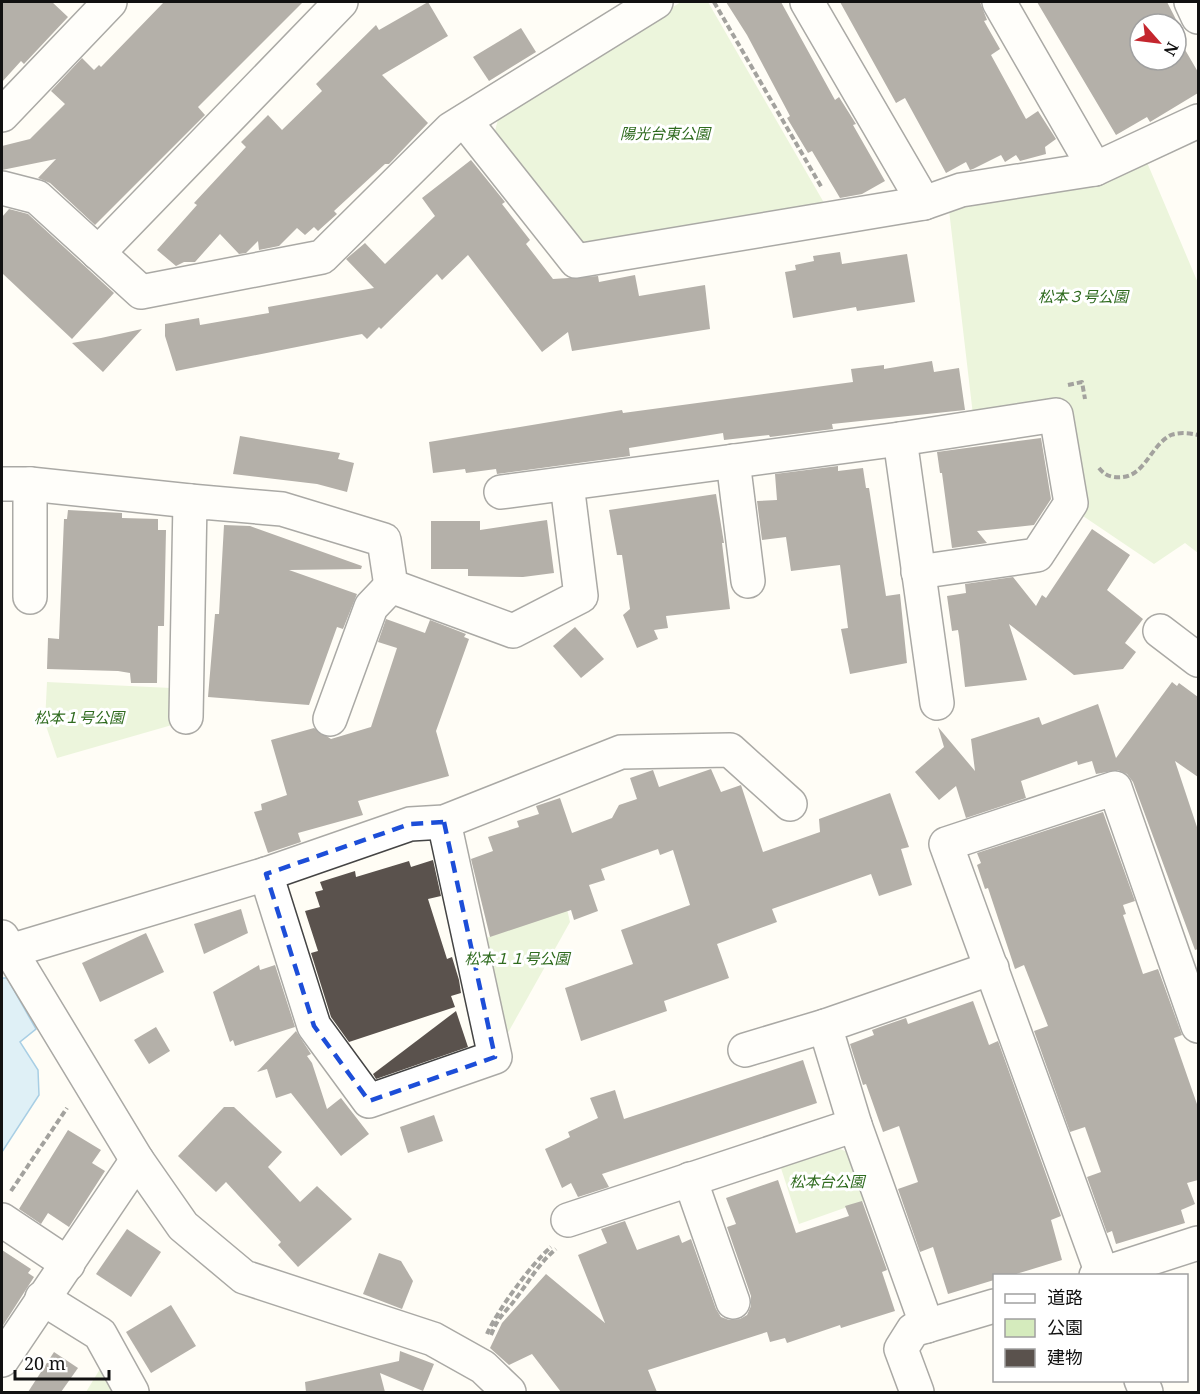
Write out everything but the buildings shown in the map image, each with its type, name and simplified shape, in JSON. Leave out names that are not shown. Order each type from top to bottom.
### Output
[{"type":"street","points":[[2,115],[110,2]]},
{"type":"street","points":[[98,253],[341,2]]},
{"type":"street","points":[[2,188],[37,197],[141,292],[322,257],[451,129],[656,2]]},
{"type":"street","points":[[807,2],[924,203]]},
{"type":"street","points":[[999,2],[1095,169]]},
{"type":"street","points":[[1191,2],[1198,17]]},
{"type":"street","points":[[465,121],[576,261],[924,203],[961,190],[1095,169],[1198,121]]},
{"type":"street","points":[[501,492],[900,439],[1056,415],[1071,503],[1037,555],[918,572]]},
{"type":"street","points":[[900,439],[937,703]]},
{"type":"street","points":[[733,461],[748,581]]},
{"type":"street","points":[[30,597],[16,484],[282,509],[384,540],[391,586]]},
{"type":"street","points":[[391,586],[513,631],[581,596],[567,484]]},
{"type":"street","points":[[186,717],[190,501]]},
{"type":"street","points":[[330,719],[371,607],[391,586]]},
{"type":"street","points":[[1160,631],[1198,660]]},
{"type":"street","points":[[509,1392],[499,1380],[477,1363],[433,1339],[244,1277],[183,1226],[137,1160],[6,944],[267,874],[410,824],[444,822],[621,752],[730,750],[790,804]]},
{"type":"street","points":[[1100,1274],[946,844],[1115,788],[1198,1026]]},
{"type":"street","points":[[267,874],[314,1026],[369,1101],[495,1057],[444,822]]},
{"type":"street","points":[[745,1050],[825,1026],[992,968]]},
{"type":"street","points":[[825,1026],[855,1125],[927,1326]]},
{"type":"street","points":[[570,1225],[690,1179],[855,1125]]},
{"type":"street","points":[[2,1360],[137,1160]]},
{"type":"street","points":[[690,1179],[733,1302]]},
{"type":"street","points":[[6,1206],[68,1264]]},
{"type":"street","points":[[1103,1274],[1198,1243]]},
{"type":"street","points":[[42,1299],[100,1334],[132,1392]]},
{"type":"street","points":[[917,1392],[901,1349],[913,1330],[993,1306]]},
{"type":"path","points":[[714,2],[838,217]]},
{"type":"path","points":[[1097,465],[1102,473],[1111,477],[1123,478],[1136,474],[1157,447],[1172,435],[1198,435]]},
{"type":"path","points":[[6,1206],[87,1078]]},
{"type":"path","points":[[477,1363],[495,1314],[510,1299],[539,1257],[570,1225]]},
{"type":"highlighted area","points":[[444,822],[495,1057],[369,1101],[314,1026],[266,874],[410,824]]},
{"type":"green space","name":"陽光台東公園","points":[[681,2],[708,2],[827,208],[591,250],[569,240],[493,139],[499,115]]},
{"type":"green space","name":"松本３号公園","points":[[1146,160],[1198,283],[1198,553],[1185,543],[1154,564],[1080,514],[1066,404],[973,415],[949,210],[1050,191]]},
{"type":"green space","name":"松本１号公園","points":[[47,682],[171,688],[172,725],[57,758],[45,723]]},
{"type":"green space","name":"松本１１号公園","points":[[567,909],[570,922],[505,1038],[481,940]]},
{"type":"green space","name":"松本台公園","points":[[833,1146],[852,1154],[867,1200],[799,1224],[780,1165]]},
{"type":"green space","points":[[100,1369],[115,1392],[86,1392]]},
{"type":"water","points":[[2,978],[7,978],[36,1029],[20,1042],[38,1070],[39,1095],[2,1152]]}]
